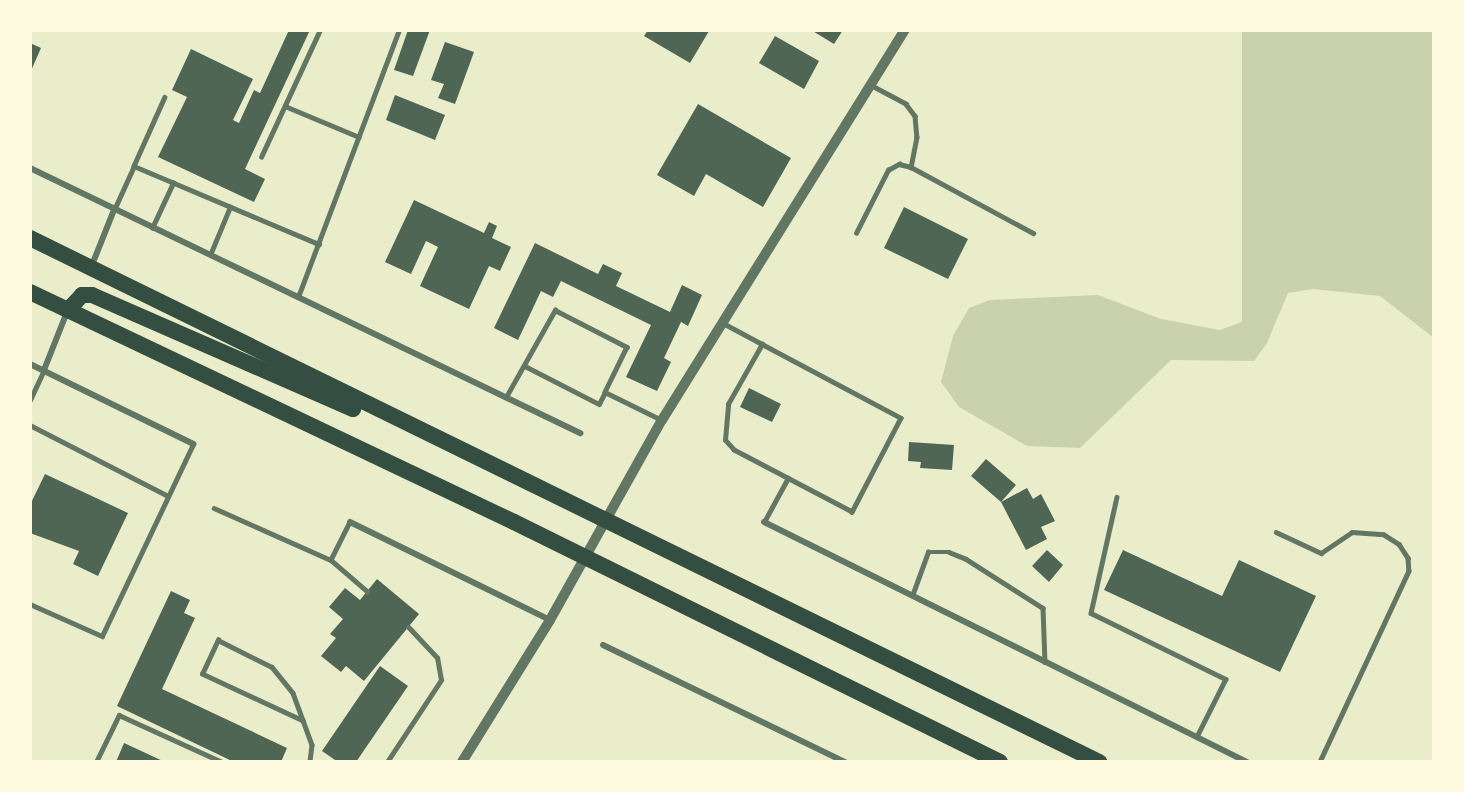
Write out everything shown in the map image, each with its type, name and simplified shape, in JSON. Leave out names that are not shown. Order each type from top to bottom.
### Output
[{"type":"highway","points":[[30,238],[405,424],[1099,762]]},
{"type":"highway","points":[[30,292],[585,556],[1000,762]]},
{"type":"highway","points":[[69,309],[82,295],[92,296],[287,383],[405,424]]},
{"type":"street","points":[[462,762],[550,620],[663,420],[905,30]]},
{"type":"street","points":[[30,168],[580,432]]},
{"type":"street","points":[[91,268],[114,210]]},
{"type":"street","points":[[44,370],[69,309]]},
{"type":"street","points":[[30,364],[193,444]]},
{"type":"street","points":[[350,522],[550,620]]},
{"type":"street","points":[[764,522],[1247,762]]},
{"type":"street","points":[[603,645],[845,762]]},
{"type":"lane","points":[[261,157],[320,30]]},
{"type":"lane","points":[[298,297],[399,30]]},
{"type":"lane","points":[[871,85],[906,104],[915,116],[917,137],[910,167]]},
{"type":"lane","points":[[114,210],[165,97]]},
{"type":"lane","points":[[285,106],[358,137]]},
{"type":"lane","points":[[856,233],[888,170],[899,165],[910,167],[1033,232]]},
{"type":"lane","points":[[134,166],[319,244]]},
{"type":"lane","points":[[152,228],[173,183]]},
{"type":"lane","points":[[210,255],[230,207]]},
{"type":"lane","points":[[506,397],[555,310],[627,347],[599,404],[525,366]]},
{"type":"lane","points":[[723,323],[901,418],[852,512],[734,450],[725,440],[728,404],[762,344]]},
{"type":"lane","points":[[30,400],[44,370]]},
{"type":"lane","points":[[605,392],[663,420]]},
{"type":"lane","points":[[30,425],[168,496]]},
{"type":"lane","points":[[30,604],[102,636],[193,444]]},
{"type":"lane","points":[[764,522],[788,478]]},
{"type":"lane","points":[[1118,497],[1091,613],[1226,679],[1197,737]]},
{"type":"lane","points":[[214,508],[331,560],[367,591]]},
{"type":"lane","points":[[331,560],[350,522]]},
{"type":"lane","points":[[1276,532],[1321,553],[1352,532],[1383,534],[1399,544],[1408,558],[1409,571],[1320,762]]},
{"type":"lane","points":[[912,596],[928,552],[949,552],[966,559],[1043,608],[1045,662]]},
{"type":"lane","points":[[387,762],[441,680],[437,658],[408,627]]},
{"type":"lane","points":[[303,721],[202,674],[218,640],[272,667],[293,693],[312,745],[310,762]]},
{"type":"lane","points":[[96,762],[119,715],[222,762]]},
{"type":"green space","points":[[1242,30],[1434,30],[1434,338],[1380,296],[1313,289],[1288,293],[1267,343],[1254,361],[1171,360],[1080,448],[1027,446],[959,407],[941,382],[953,336],[969,308],[990,300],[1098,295],[1161,319],[1220,330],[1242,322]]},
{"type":"building","points":[[289,30],[310,30],[245,169],[265,179],[254,202],[158,157],[187,97],[172,90],[191,49],[253,79],[233,120],[239,123],[254,90],[260,93]]},
{"type":"building","points":[[408,30],[430,30],[413,76],[394,70]]},
{"type":"building","points":[[648,30],[709,31],[690,63],[644,36]]},
{"type":"building","points":[[811,30],[843,30],[834,44]]},
{"type":"building","points":[[775,36],[819,61],[804,89],[759,63]]},
{"type":"building","points":[[445,42],[474,52],[455,104],[438,98],[444,84],[431,80]]},
{"type":"building","points":[[30,43],[41,48],[30,73]]},
{"type":"building","points":[[395,95],[445,115],[435,140],[386,120]]},
{"type":"building","points":[[698,104],[791,158],[763,207],[706,174],[694,196],[657,175]]},
{"type":"building","points":[[414,200],[484,233],[489,222],[497,226],[492,238],[511,247],[500,271],[489,266],[469,309],[420,286],[438,247],[426,241],[411,274],[385,262]]},
{"type":"building","points":[[904,207],[968,239],[948,279],[884,248]]},
{"type":"building","points":[[535,243],[598,274],[603,264],[622,273],[616,286],[670,312],[682,285],[702,295],[688,326],[681,322],[664,358],[671,362],[657,391],[626,377],[651,325],[561,281],[553,297],[541,291],[518,340],[494,328]]},
{"type":"building","points":[[749,388],[781,404],[772,422],[740,407]]},
{"type":"building","points":[[909,442],[954,445],[952,470],[920,468],[921,462],[908,461]]},
{"type":"building","points":[[986,459],[1016,485],[1001,502],[971,476]]},
{"type":"building","points":[[45,474],[128,513],[98,576],[73,564],[79,551],[30,533],[30,505]]},
{"type":"building","points":[[1027,488],[1033,499],[1041,494],[1055,521],[1041,527],[1047,539],[1026,550],[1001,502]]},
{"type":"building","points":[[1047,550],[1063,565],[1049,582],[1032,566]]},
{"type":"building","points":[[1123,550],[1222,596],[1239,560],[1316,596],[1280,672],[1104,590]]},
{"type":"building","points":[[377,579],[419,614],[364,681],[346,666],[341,672],[321,656],[336,638],[330,634],[343,619],[329,607],[345,588],[360,600]]},
{"type":"building","points":[[171,591],[190,600],[184,613],[195,618],[162,689],[287,748],[281,762],[234,762],[117,706]]},
{"type":"building","points":[[380,666],[408,686],[356,762],[338,762],[322,751]]},
{"type":"building","points":[[124,743],[165,762],[116,762]]}]
